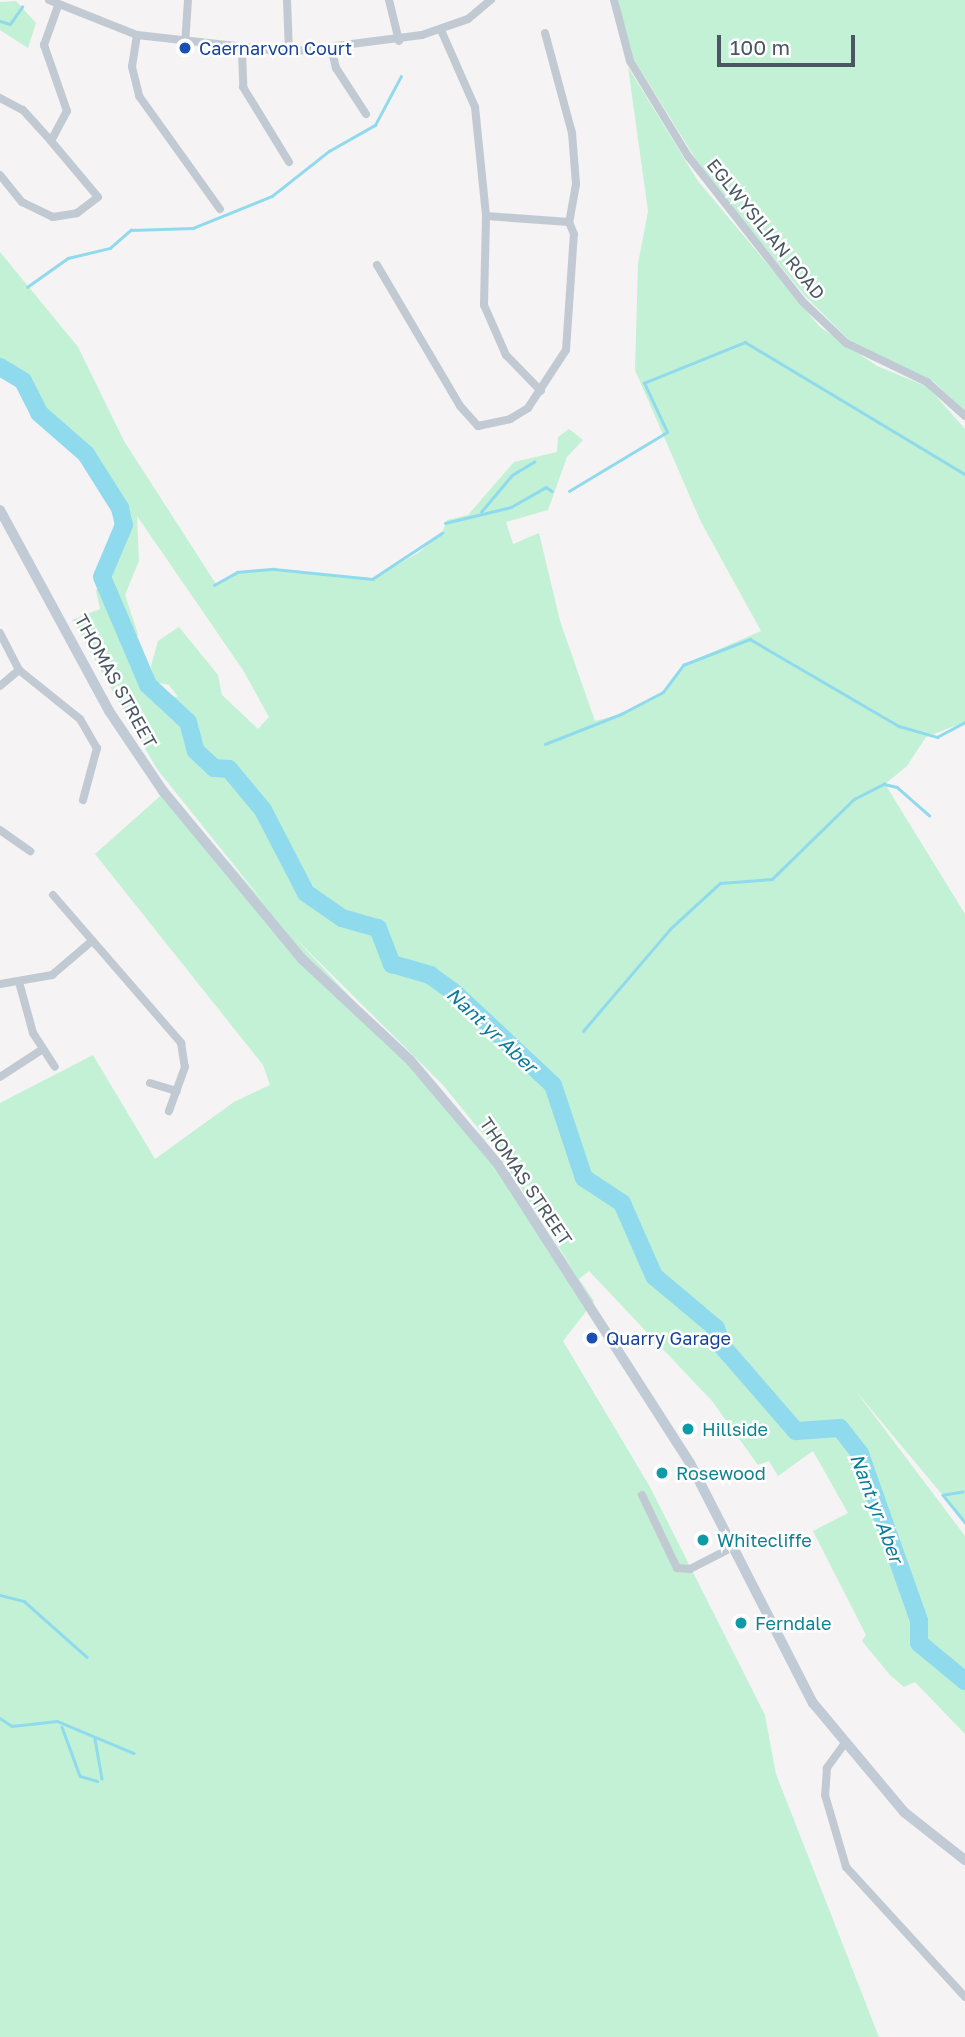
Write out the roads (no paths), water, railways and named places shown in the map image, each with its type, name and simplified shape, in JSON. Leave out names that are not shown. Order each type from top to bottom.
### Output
[{"type":"main road","name":"THOMAS STREET","points":[[0,510],[138,757],[302,959],[410,1060],[477,1136],[690,1463],[804,1691],[904,1812],[963,1858]]},
{"type":"street","points":[[49,0],[58,6],[137,35],[185,45],[289,52],[332,51],[399,41],[441,30],[491,0]]},
{"type":"street","points":[[185,45],[188,0]]},
{"type":"street","points":[[288,0],[289,52]]},
{"type":"street","points":[[389,0],[399,41]]},
{"type":"street","name":"EGLWYSILIAN ROAD","points":[[614,0],[630,61],[688,156],[802,301],[846,343],[927,382],[965,416]]},
{"type":"street","points":[[51,141],[67,111],[44,45],[58,6]]},
{"type":"street","points":[[441,30],[473,98],[486,216],[483,274],[491,328],[506,355],[541,391]]},
{"type":"street","points":[[377,265],[478,426],[510,418],[541,391],[566,350],[573,246],[569,222],[576,184],[572,134],[545,33]]},
{"type":"street","points":[[137,35],[132,67],[139,96],[220,209]]},
{"type":"street","points":[[242,50],[243,87],[289,162]]},
{"type":"street","points":[[332,51],[336,68],[366,114]]},
{"type":"street","points":[[0,98],[23,110],[98,197],[86,208],[61,217],[43,214],[22,202],[0,175]]},
{"type":"street","points":[[486,216],[569,222]]},
{"type":"street","points":[[0,633],[19,670],[79,719],[97,748],[83,800]]},
{"type":"street","points":[[0,686],[19,670]]},
{"type":"street","points":[[0,830],[30,851]]},
{"type":"street","points":[[52,895],[181,1043],[185,1067],[169,1111]]},
{"type":"street","points":[[0,984],[52,975],[92,941]]},
{"type":"street","points":[[19,982],[43,1049],[55,1067]]},
{"type":"street","points":[[0,1077],[43,1049]]},
{"type":"street","points":[[150,1083],[177,1091]]},
{"type":"street","points":[[642,1495],[677,1568],[690,1569],[733,1548]]},
{"type":"street","points":[[845,1743],[827,1768],[825,1796],[846,1867],[965,1997]]},
{"type":"street","points":[[963,1858],[965,1871]]},
{"type":"waterway","points":[[0,21],[10,24],[22,7]]},
{"type":"waterway","points":[[27,287],[68,258],[110,248],[131,230],[193,228],[272,196],[329,151],[375,125],[401,76]]},
{"type":"waterway","points":[[569,491],[667,432],[644,383],[745,342],[965,474]]},
{"type":"waterway","name":"Nant yr Aber","points":[[0,367],[23,381],[39,413],[86,454],[120,508],[124,525],[102,577],[148,685],[188,722],[196,751],[214,768],[229,769],[263,810],[306,893],[342,918],[378,928],[392,964],[430,975],[456,994],[553,1085],[584,1178],[622,1203],[654,1276],[716,1328],[722,1346],[796,1431],[840,1428],[860,1454],[919,1621],[919,1643],[965,1681]]},
{"type":"waterway","points":[[481,512],[512,475],[534,462]]},
{"type":"waterway","points":[[445,523],[511,507],[546,487],[552,491]]},
{"type":"waterway","points":[[214,585],[237,572],[274,569],[372,579],[442,533]]},
{"type":"waterway","points":[[545,744],[621,714],[663,692],[683,665],[750,639],[899,726],[937,737],[965,722]]},
{"type":"waterway","points":[[583,1031],[670,929],[720,883],[772,879],[854,799],[884,784],[897,787],[929,815]]},
{"type":"waterway","points":[[963,1492],[943,1495],[965,1522]]},
{"type":"waterway","points":[[0,1595],[24,1601],[87,1657]]},
{"type":"waterway","points":[[0,1718],[12,1726],[57,1721],[134,1753]]},
{"type":"waterway","points":[[62,1727],[80,1776],[97,1781]]},
{"type":"waterway","points":[[95,1739],[102,1778]]},
{"type":"place","name":"Caernarvon Court","points":[[185,48]]},
{"type":"place","name":"Quarry Garage","points":[[592,1338]]},
{"type":"place","name":"Hillside","points":[[688,1429]]},
{"type":"place","name":"Rosewood","points":[[662,1473]]},
{"type":"place","name":"Whitecliffe","points":[[703,1540]]},
{"type":"place","name":"Ferndale","points":[[741,1623]]}]
